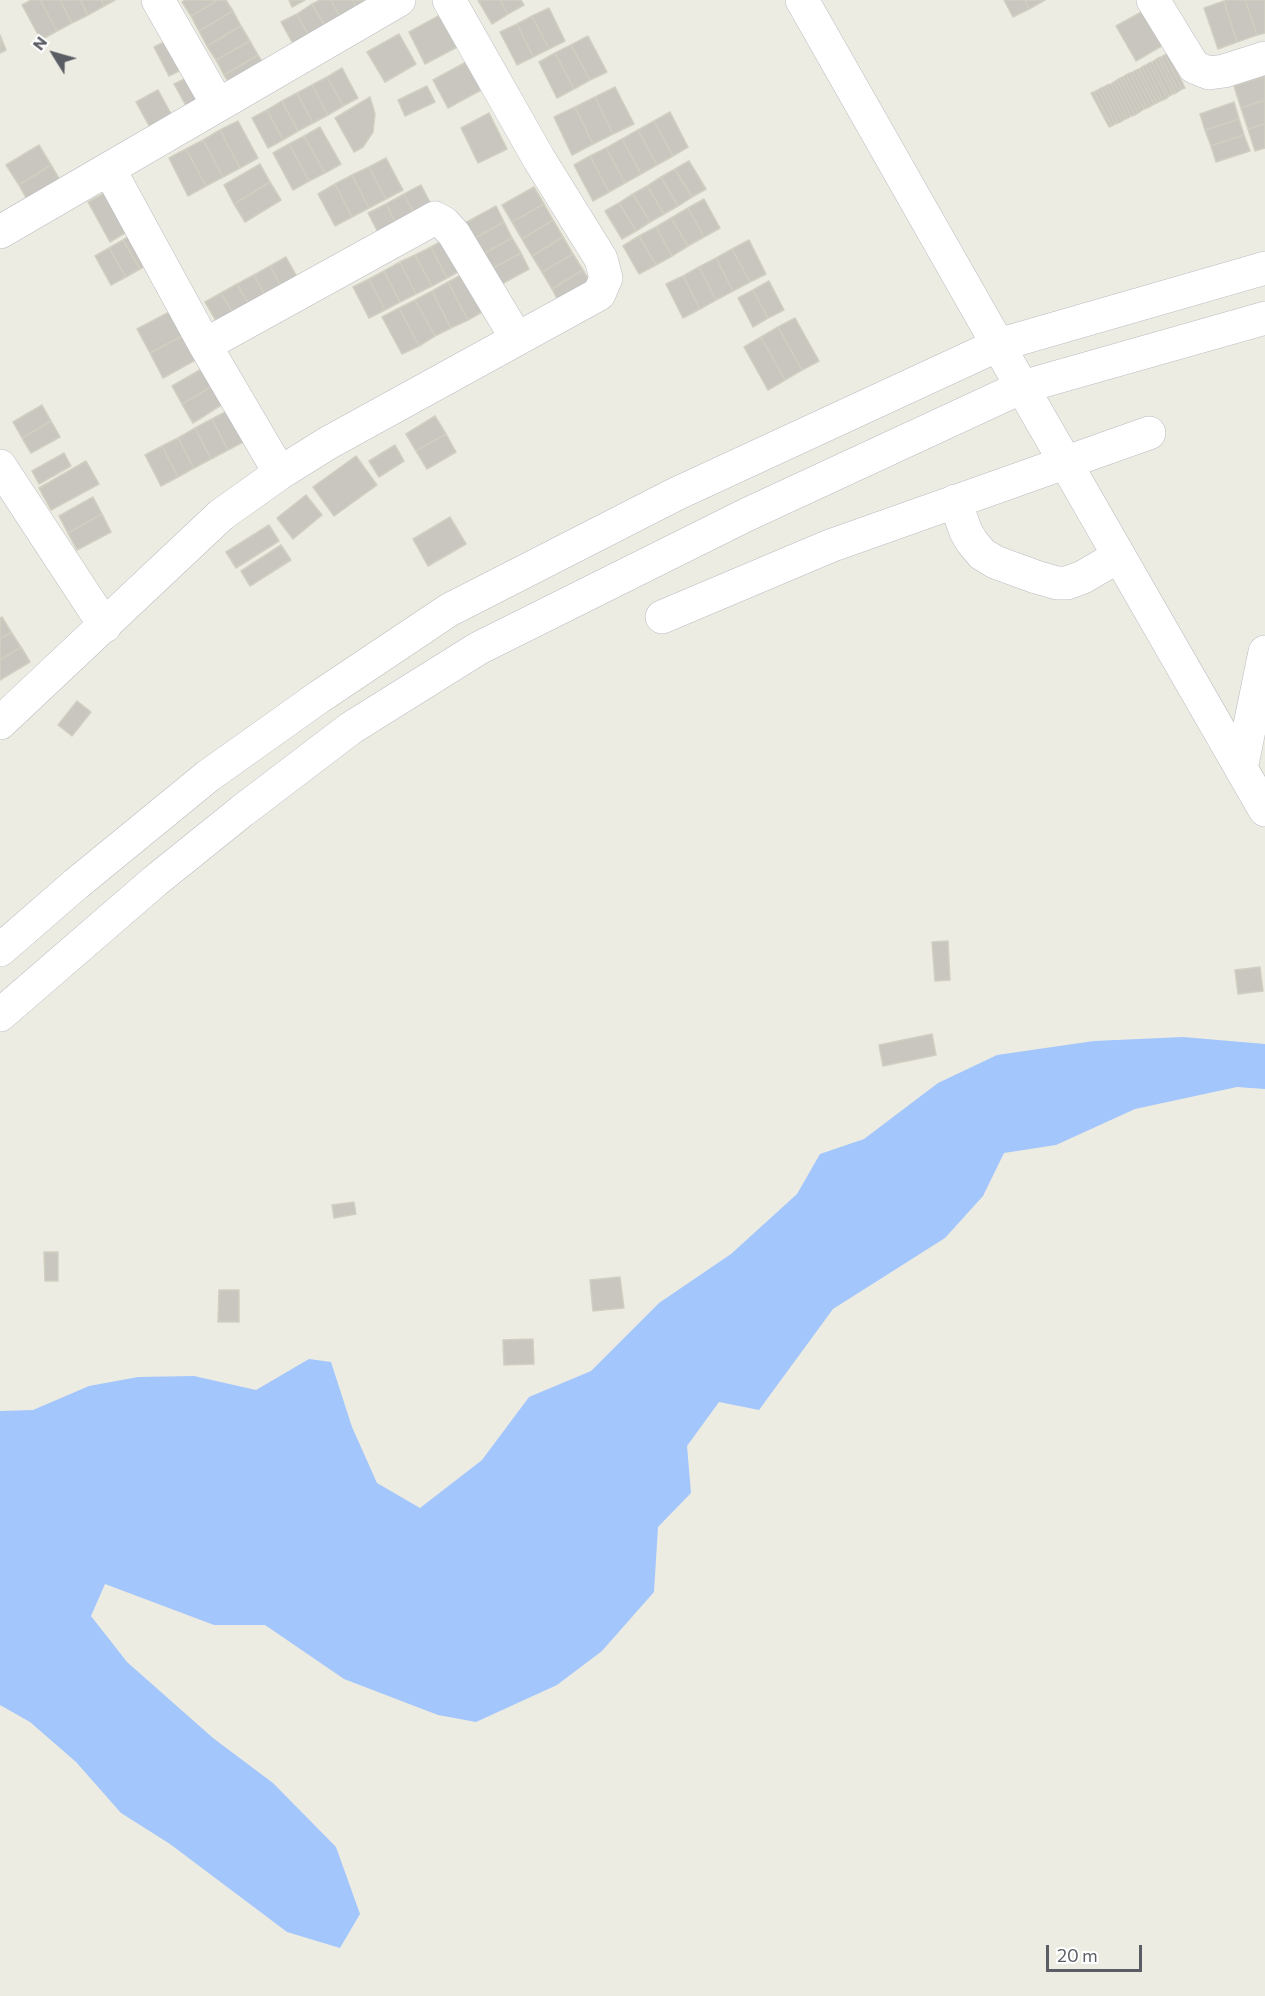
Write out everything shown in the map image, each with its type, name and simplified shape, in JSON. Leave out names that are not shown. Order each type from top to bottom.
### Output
[{"type":"street","points":[[158,0],[218,105]]},
{"type":"street","points":[[0,232],[399,0]]},
{"type":"street","points":[[0,723],[221,515],[280,473],[328,443],[599,294],[606,278],[601,259],[539,159],[449,0]]},
{"type":"street","points":[[802,0],[1265,810]]},
{"type":"street","points":[[1154,0],[1194,67],[1209,73],[1224,71],[1265,58]]},
{"type":"street","points":[[109,169],[205,345],[280,473]]},
{"type":"street","points":[[205,345],[435,218],[444,223],[454,234],[517,339]]},
{"type":"street","points":[[0,950],[76,884],[208,776],[319,697],[449,610],[676,494],[998,345],[1265,268]]},
{"type":"street","points":[[0,1015],[155,881],[242,811],[351,728],[479,648],[735,520],[1022,387],[1265,318]]},
{"type":"street","points":[[662,617],[830,546],[1149,434]]},
{"type":"street","points":[[0,466],[105,626]]},
{"type":"street","points":[[955,501],[966,532],[982,554],[995,562],[1036,578],[1057,584],[1067,583],[1083,577],[1119,556]]},
{"type":"street","points":[[1241,769],[1265,652]]},
{"type":"water","points":[[1183,1037],[1265,1044],[1265,1089],[1237,1087],[1135,1109],[1056,1145],[1004,1153],[983,1196],[945,1238],[833,1309],[759,1410],[719,1402],[687,1446],[691,1493],[658,1527],[654,1592],[602,1651],[557,1685],[476,1722],[438,1715],[344,1679],[265,1625],[214,1625],[105,1584],[91,1616],[127,1662],[213,1738],[273,1783],[336,1847],[360,1914],[340,1948],[287,1932],[170,1844],[121,1813],[76,1762],[30,1722],[0,1705],[0,1411],[33,1410],[89,1386],[138,1377],[194,1376],[256,1390],[309,1359],[331,1362],[352,1427],[377,1483],[420,1508],[482,1460],[529,1397],[591,1371],[659,1303],[731,1254],[797,1194],[820,1154],[864,1139],[938,1083],[997,1055],[1094,1041]]},
{"type":"building","points":[[31,0],[40,0],[57,31],[41,40],[22,5]]},
{"type":"building","points":[[40,0],[60,0],[72,23],[57,31]]},
{"type":"building","points":[[60,0],[80,0],[88,15],[72,23]]},
{"type":"building","points":[[80,0],[101,0],[104,6],[88,15]]},
{"type":"building","points":[[101,0],[115,0],[104,6]]},
{"type":"building","points":[[185,0],[218,0],[191,16],[182,2]]},
{"type":"building","points":[[218,0],[226,0],[233,11],[199,31],[191,16]]},
{"type":"building","points":[[289,0],[305,0],[292,7]]},
{"type":"building","points":[[320,0],[331,0],[344,24],[329,33],[312,4]]},
{"type":"building","points":[[331,0],[352,0],[360,15],[344,24]]},
{"type":"building","points":[[352,0],[373,0],[360,15]]},
{"type":"building","points":[[478,0],[500,0],[508,14],[492,24]]},
{"type":"building","points":[[500,0],[521,0],[524,5],[508,14]]},
{"type":"building","points":[[1004,0],[1025,0],[1029,9],[1013,17]]},
{"type":"building","points":[[1025,0],[1045,0],[1029,9]]},
{"type":"building","points":[[1245,0],[1257,35],[1237,42],[1224,1]]},
{"type":"building","points":[[1245,0],[1265,0],[1265,33],[1257,35]]},
{"type":"building","points":[[1224,1],[1237,42],[1218,49],[1204,8]]},
{"type":"building","points":[[312,4],[329,33],[313,43],[297,14]]},
{"type":"building","points":[[549,8],[565,41],[549,49],[532,16]]},
{"type":"building","points":[[1145,10],[1165,44],[1136,61],[1116,26]]},
{"type":"building","points":[[233,11],[241,26],[207,46],[199,31]]},
{"type":"building","points":[[444,13],[461,45],[425,64],[409,32]]},
{"type":"building","points":[[297,14],[313,43],[297,51],[281,22]]},
{"type":"building","points":[[532,16],[549,49],[533,57],[517,24]]},
{"type":"building","points":[[517,24],[533,57],[517,65],[500,32]]},
{"type":"building","points":[[241,26],[250,41],[216,60],[207,46]]},
{"type":"building","points":[[399,34],[416,64],[385,82],[367,52]]},
{"type":"building","points":[[0,35],[6,50],[0,53]]},
{"type":"building","points":[[588,36],[607,72],[590,80],[571,45]]},
{"type":"building","points":[[172,38],[187,67],[169,76],[154,47]]},
{"type":"building","points":[[250,41],[258,55],[224,75],[216,60]]},
{"type":"building","points":[[571,45],[590,80],[574,89],[555,53]]},
{"type":"building","points":[[555,53],[574,89],[557,98],[539,62]]},
{"type":"building","points":[[1168,54],[1185,88],[1182,89],[1165,55]]},
{"type":"building","points":[[258,55],[267,70],[233,89],[224,75]]},
{"type":"building","points":[[1165,55],[1182,89],[1179,91],[1161,57]]},
{"type":"building","points":[[1161,57],[1179,91],[1176,93],[1158,58]]},
{"type":"building","points":[[1158,58],[1176,93],[1173,94],[1155,60]]},
{"type":"building","points":[[1155,60],[1173,94],[1169,96],[1152,62]]},
{"type":"building","points":[[468,61],[483,89],[448,108],[433,80]]},
{"type":"building","points":[[1152,62],[1169,96],[1167,98],[1149,63]]},
{"type":"building","points":[[1149,63],[1167,98],[1163,100],[1146,65]]},
{"type":"building","points":[[1146,65],[1163,100],[1160,101],[1142,67]]},
{"type":"building","points":[[1142,67],[1160,101],[1157,103],[1139,69]]},
{"type":"building","points":[[342,68],[358,98],[343,106],[327,77]]},
{"type":"building","points":[[1139,69],[1157,103],[1154,104],[1136,70]]},
{"type":"building","points":[[1136,70],[1154,104],[1151,106],[1133,72]]},
{"type":"building","points":[[1133,72],[1151,106],[1147,108],[1130,73]]},
{"type":"building","points":[[1130,73],[1147,108],[1144,109],[1126,75]]},
{"type":"building","points":[[1126,75],[1144,109],[1141,111],[1123,77]]},
{"type":"building","points":[[190,76],[204,103],[189,111],[174,84]]},
{"type":"building","points":[[1265,76],[1265,100],[1241,108],[1234,86]]},
{"type":"building","points":[[327,77],[343,106],[328,115],[312,85]]},
{"type":"building","points":[[1123,77],[1141,111],[1138,113],[1120,78]]},
{"type":"building","points":[[1120,78],[1138,113],[1135,115],[1117,80]]},
{"type":"building","points":[[1117,80],[1135,115],[1131,116],[1114,82]]},
{"type":"building","points":[[1114,82],[1131,116],[1128,118],[1111,84]]},
{"type":"building","points":[[1111,84],[1128,118],[1125,119],[1107,85]]},
{"type":"building","points":[[312,85],[328,115],[313,123],[297,93]]},
{"type":"building","points":[[1107,85],[1125,119],[1122,121],[1104,87]]},
{"type":"building","points":[[427,86],[435,102],[405,116],[398,100]]},
{"type":"building","points":[[615,87],[634,124],[613,134],[595,97]]},
{"type":"building","points":[[1104,87],[1122,121],[1118,123],[1101,88]]},
{"type":"building","points":[[1101,88],[1118,123],[1115,124],[1098,90]]},
{"type":"building","points":[[158,90],[175,121],[153,133],[136,102]]},
{"type":"building","points":[[1098,90],[1115,124],[1112,126],[1094,92]]},
{"type":"building","points":[[1094,92],[1112,126],[1109,127],[1091,93]]},
{"type":"building","points":[[297,93],[313,123],[298,131],[282,101]]},
{"type":"building","points":[[370,97],[375,114],[373,132],[363,147],[354,152],[335,118]]},
{"type":"building","points":[[595,97],[613,134],[593,144],[575,107]]},
{"type":"building","points":[[1265,100],[1265,124],[1248,129],[1241,108]]},
{"type":"building","points":[[282,101],[298,131],[283,140],[267,110]]},
{"type":"building","points":[[1234,102],[1239,119],[1205,130],[1200,114]]},
{"type":"building","points":[[575,107],[593,144],[572,155],[554,117]]},
{"type":"building","points":[[267,110],[283,140],[268,148],[252,118]]},
{"type":"building","points":[[670,112],[688,147],[673,156],[654,121]]},
{"type":"building","points":[[489,113],[507,149],[478,163],[461,128]]},
{"type":"building","points":[[1239,119],[1244,135],[1211,146],[1205,130]]},
{"type":"building","points":[[238,121],[258,158],[240,168],[220,130]]},
{"type":"building","points":[[654,121],[673,156],[657,165],[638,130]]},
{"type":"building","points":[[1265,124],[1265,148],[1255,151],[1248,129]]},
{"type":"building","points":[[320,127],[341,164],[325,173],[304,136]]},
{"type":"building","points":[[220,130],[240,168],[223,177],[203,140]]},
{"type":"building","points":[[638,130],[657,165],[641,174],[622,139]]},
{"type":"building","points":[[1244,135],[1250,151],[1216,162],[1211,146]]},
{"type":"building","points":[[304,136],[325,173],[309,181],[289,144]]},
{"type":"building","points":[[622,139],[641,174],[625,183],[606,148]]},
{"type":"building","points":[[203,140],[223,177],[206,186],[186,149]]},
{"type":"building","points":[[289,144],[309,181],[293,190],[273,153]]},
{"type":"building","points":[[39,145],[51,165],[19,185],[6,165]]},
{"type":"building","points":[[606,148],[625,183],[609,192],[590,156]]},
{"type":"building","points":[[186,149],[206,186],[188,196],[169,158]]},
{"type":"building","points":[[590,156],[609,192],[593,201],[574,165]]},
{"type":"building","points":[[386,158],[403,190],[386,199],[369,167]]},
{"type":"building","points":[[689,161],[706,189],[692,197],[675,169]]},
{"type":"building","points":[[260,164],[270,182],[234,204],[224,185]]},
{"type":"building","points":[[51,165],[63,185],[30,205],[19,185]]},
{"type":"building","points":[[369,167],[386,199],[369,208],[352,175]]},
{"type":"building","points":[[675,169],[692,197],[678,206],[661,177]]},
{"type":"building","points":[[352,175],[369,208],[352,217],[335,184]]},
{"type":"building","points":[[661,177],[678,206],[664,214],[647,186]]},
{"type":"building","points":[[270,182],[281,200],[245,222],[234,204]]},
{"type":"building","points":[[335,184],[352,217],[335,226],[318,194]]},
{"type":"building","points":[[421,185],[435,212],[418,221],[404,194]]},
{"type":"building","points":[[647,186],[664,214],[650,222],[633,194]]},
{"type":"building","points":[[534,187],[544,204],[512,222],[502,205]]},
{"type":"building","points":[[108,191],[130,230],[110,242],[88,202]]},
{"type":"building","points":[[404,194],[418,221],[400,231],[386,204]]},
{"type":"building","points":[[633,194],[650,222],[636,231],[619,203]]},
{"type":"building","points":[[704,199],[720,228],[704,237],[688,208]]},
{"type":"building","points":[[619,203],[636,231],[622,239],[605,211]]},
{"type":"building","points":[[386,204],[400,231],[382,240],[368,213]]},
{"type":"building","points":[[544,204],[553,220],[522,239],[512,222]]},
{"type":"building","points":[[496,206],[504,222],[473,239],[465,223]]},
{"type":"building","points":[[688,208],[704,237],[688,246],[671,218]]},
{"type":"building","points":[[671,218],[688,246],[672,256],[656,227]]},
{"type":"building","points":[[553,220],[563,237],[532,256],[522,239]]},
{"type":"building","points":[[504,222],[512,238],[481,255],[473,239]]},
{"type":"building","points":[[656,227],[672,256],[656,265],[639,236]]},
{"type":"building","points":[[137,231],[154,260],[140,269],[123,240]]},
{"type":"building","points":[[639,236],[656,265],[639,274],[623,246]]},
{"type":"building","points":[[563,237],[573,254],[542,272],[532,256]]},
{"type":"building","points":[[447,238],[462,270],[447,278],[431,247]]},
{"type":"building","points":[[512,238],[521,253],[490,270],[481,255]]},
{"type":"building","points":[[123,240],[140,269],[126,277],[109,248]]},
{"type":"building","points":[[749,240],[766,274],[750,282],[732,249]]},
{"type":"building","points":[[431,247],[447,278],[432,286],[415,255]]},
{"type":"building","points":[[109,248],[126,277],[111,285],[95,256]]},
{"type":"building","points":[[732,249],[750,282],[733,291],[716,258]]},
{"type":"building","points":[[521,253],[529,269],[498,286],[490,270]]},
{"type":"building","points":[[573,254],[583,270],[552,289],[542,272]]},
{"type":"building","points":[[415,255],[432,286],[416,294],[400,262]]},
{"type":"building","points":[[286,257],[302,286],[286,295],[270,266]]},
{"type":"building","points":[[716,258],[733,291],[716,300],[699,267]]},
{"type":"building","points":[[400,262],[416,294],[400,302],[384,271]]},
{"type":"building","points":[[270,266],[286,295],[270,304],[254,275]]},
{"type":"building","points":[[699,267],[716,300],[700,309],[683,276]]},
{"type":"building","points":[[583,270],[593,287],[561,306],[552,289]]},
{"type":"building","points":[[384,271],[400,302],[385,310],[369,279]]},
{"type":"building","points":[[465,273],[484,311],[468,320],[448,282]]},
{"type":"building","points":[[254,275],[270,304],[254,313],[237,284]]},
{"type":"building","points":[[683,276],[700,309],[683,318],[666,284]]},
{"type":"building","points":[[369,279],[385,310],[369,318],[353,287]]},
{"type":"building","points":[[769,281],[784,310],[768,318],[753,290]]},
{"type":"building","points":[[448,282],[468,320],[451,328],[432,291]]},
{"type":"building","points":[[237,284],[254,313],[238,322],[221,293]]},
{"type":"building","points":[[753,290],[768,318],[753,327],[738,298]]},
{"type":"building","points":[[432,291],[451,328],[435,336],[415,300]]},
{"type":"building","points":[[221,293],[238,322],[222,331],[205,302]]},
{"type":"building","points":[[415,300],[435,336],[419,346],[399,308]]},
{"type":"building","points":[[399,308],[419,346],[402,354],[382,317]]},
{"type":"building","points":[[173,310],[186,334],[150,353],[137,329]]},
{"type":"building","points":[[795,318],[819,361],[802,370],[778,327]]},
{"type":"building","points":[[778,327],[802,370],[785,380],[761,337]]},
{"type":"building","points":[[186,334],[199,358],[163,378],[150,353]]},
{"type":"building","points":[[761,337],[785,380],[768,390],[744,347]]},
{"type":"building","points":[[205,367],[216,384],[182,404],[172,386]]},
{"type":"building","points":[[216,384],[226,402],[193,423],[182,404]]},
{"type":"building","points":[[42,405],[51,421],[22,438],[13,422]]},
{"type":"building","points":[[229,410],[245,441],[228,450],[212,419]]},
{"type":"building","points":[[435,416],[446,434],[416,451],[406,434]]},
{"type":"building","points":[[212,419],[228,450],[211,459],[195,428]]},
{"type":"building","points":[[51,421],[60,437],[31,453],[22,438]]},
{"type":"building","points":[[195,428],[211,459],[194,468],[178,438]]},
{"type":"building","points":[[446,434],[456,452],[427,469],[416,451]]},
{"type":"building","points":[[178,438],[194,468],[178,477],[162,446]]},
{"type":"building","points":[[395,445],[404,461],[379,477],[369,461]]},
{"type":"building","points":[[162,446],[178,477],[161,486],[145,455]]},
{"type":"building","points":[[64,453],[71,466],[39,484],[32,471]]},
{"type":"building","points":[[356,456],[377,485],[334,516],[313,487]]},
{"type":"building","points":[[86,461],[99,484],[51,510],[39,488]]},
{"type":"building","points":[[306,495],[322,515],[293,539],[277,518]]},
{"type":"building","points":[[93,497],[102,514],[68,533],[59,516]]},
{"type":"building","points":[[102,514],[111,532],[77,550],[68,533]]},
{"type":"building","points":[[450,517],[466,544],[428,566],[413,539]]},
{"type":"building","points":[[269,525],[279,541],[236,568],[226,552]]},
{"type":"building","points":[[281,545],[291,560],[250,586],[241,571]]},
{"type":"building","points":[[2,617],[11,632],[0,639],[0,618]]},
{"type":"building","points":[[11,632],[21,647],[0,660],[0,639]]},
{"type":"building","points":[[21,647],[30,662],[0,680],[0,660]]},
{"type":"building","points":[[77,701],[91,712],[72,736],[58,725]]},
{"type":"building","points":[[948,941],[950,980],[935,981],[932,942]]},
{"type":"building","points":[[1260,967],[1263,991],[1238,994],[1235,970]]},
{"type":"building","points":[[932,1034],[936,1055],[883,1066],[879,1045]]},
{"type":"building","points":[[354,1202],[356,1214],[334,1218],[332,1205]]},
{"type":"building","points":[[44,1252],[58,1252],[58,1281],[45,1281]]},
{"type":"building","points":[[620,1277],[624,1308],[593,1311],[590,1280]]},
{"type":"building","points":[[219,1290],[239,1290],[239,1322],[218,1322]]},
{"type":"building","points":[[533,1339],[534,1364],[504,1365],[503,1340]]}]
